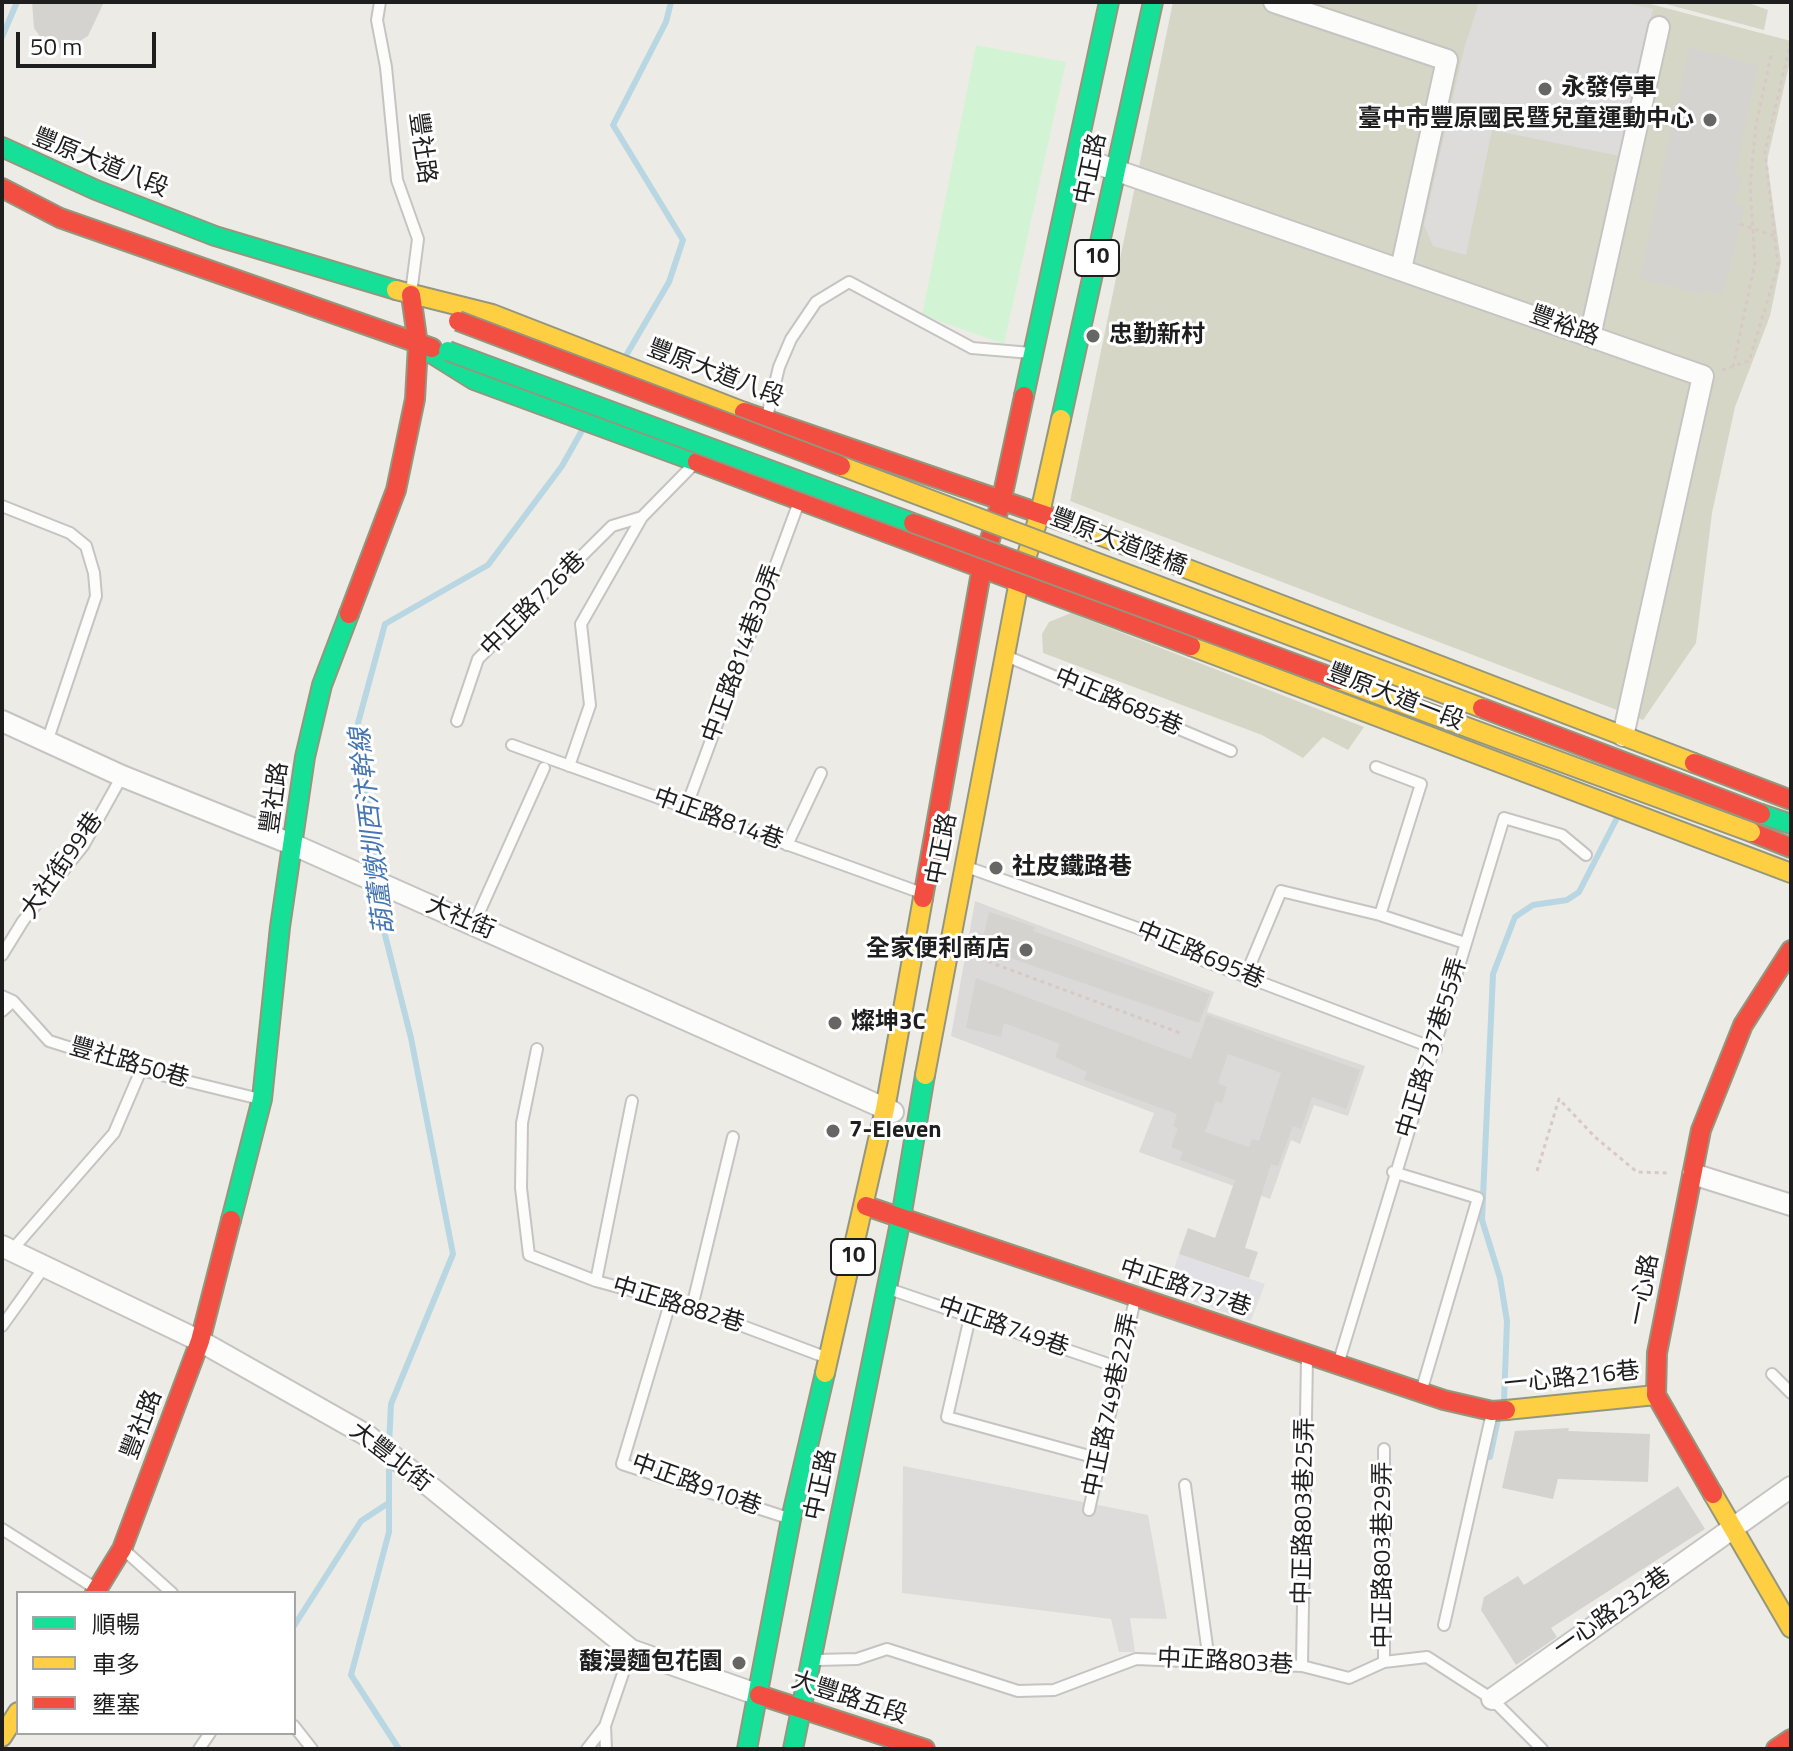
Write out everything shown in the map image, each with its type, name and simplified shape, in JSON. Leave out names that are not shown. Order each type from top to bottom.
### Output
[{"type":"street","name":"中正路","points":[[759,1695],[791,1519],[827,1357],[866,1206],[982,567],[1002,498],[1109,2]]},
{"type":"street","name":"中正路","points":[[802,1709],[901,1218],[916,1120],[1019,581],[1040,513],[1153,2]]},
{"type":"street","points":[[1274,2],[1447,60],[1401,269]]},
{"type":"street","points":[[1590,336],[1659,27]]},
{"type":"street","name":"豐原大道八段","points":[[2,147],[82,184],[215,236],[411,295],[492,314],[766,421],[1002,498]]},
{"type":"street","name":"豐裕路","points":[[1078,157],[1117,168],[1703,376]]},
{"type":"street","points":[[2,188],[60,218],[418,345],[448,351],[1791,848]]},
{"type":"street","name":"豐原大道八段","points":[[411,295],[458,321]]},
{"type":"street","name":"豐社路","points":[[96,1591],[122,1549],[200,1341],[262,1099],[280,927],[305,757],[322,685],[396,490],[415,399],[418,345],[411,295]]},
{"type":"street","name":"豐原大道陸橋","points":[[458,321],[1791,824]]},
{"type":"street","points":[[418,345],[474,380],[982,567]]},
{"type":"street","points":[[1623,736],[1703,376]]},
{"type":"street","name":"豐原大道一段","points":[[1002,498],[1791,800]]},
{"type":"street","name":"豐原大道一段","points":[[982,567],[1791,873]]},
{"type":"street","name":"大社街","points":[[2,721],[122,776],[294,845],[885,1109],[916,1120]]},
{"type":"street","name":"一心路","points":[[1656,1395],[1657,1353],[1701,1130],[1743,1025],[1791,950]]},
{"type":"street","points":[[1693,1174],[1791,1205]]},
{"type":"street","name":"中正路737巷","points":[[866,1206],[1420,1394],[1492,1411]]},
{"type":"street","name":"大豐北街","points":[[7,1248],[200,1341],[368,1436],[404,1469],[631,1650],[759,1695]]},
{"type":"street","points":[[1656,1395],[1791,1628]]},
{"type":"street","name":"一心路216巷","points":[[1492,1411],[1656,1395]]},
{"type":"street","name":"一心路232巷","points":[[1492,1699],[1791,1487]]},
{"type":"street","name":"大豐路五段","points":[[759,1695],[921,1748]]},
{"type":"street","name":"10","points":[[747,1749],[759,1695]]},
{"type":"street","name":"10","points":[[793,1749],[802,1709]]},
{"type":"street","points":[[2,1737],[16,1715]]},
{"type":"street","points":[[1776,1749],[1791,1739]]},
{"type":"lane","name":"豐社路","points":[[380,2],[377,20],[386,67],[397,180],[418,239],[411,295]]},
{"type":"lane","points":[[751,483],[779,367],[791,339],[816,302],[849,282],[972,348],[1033,354]]},
{"type":"lane","points":[[569,766],[590,705],[581,624],[642,517],[696,463]]},
{"type":"lane","name":"中正路814巷30弄","points":[[686,808],[800,500]]},
{"type":"lane","points":[[2,506],[70,533],[86,546],[94,573],[96,596],[47,742]]},
{"type":"lane","name":"中正路726巷","points":[[457,721],[478,659],[612,526],[642,517]]},
{"type":"lane","name":"中正路685巷","points":[[1005,656],[1231,751]]},
{"type":"lane","name":"中正路814巷","points":[[512,745],[925,894]]},
{"type":"lane","points":[[1376,767],[1421,784],[1380,915]]},
{"type":"lane","points":[[474,924],[544,768]]},
{"type":"lane","points":[[787,845],[821,773]]},
{"type":"lane","name":"大社街99巷","points":[[2,955],[23,921],[83,846],[122,776]]},
{"type":"lane","name":"中正路737巷55弄","points":[[1338,1366],[1393,1172],[1436,1049],[1504,818],[1562,835],[1586,855]]},
{"type":"lane","name":"中正路695巷","points":[[964,866],[1196,949],[1194,957],[1436,1049]]},
{"type":"lane","points":[[1245,977],[1281,891],[1380,915],[1465,943]]},
{"type":"lane","points":[[2,996],[13,1001],[2,1011]]},
{"type":"lane","name":"豐社路50巷","points":[[13,1001],[49,1041],[141,1070],[262,1099]]},
{"type":"lane","name":"中正路882巷","points":[[537,1049],[522,1123],[521,1188],[529,1255],[596,1281],[692,1307],[827,1357]]},
{"type":"lane","points":[[7,1248],[114,1133],[141,1070]]},
{"type":"lane","points":[[596,1281],[632,1101]]},
{"type":"lane","points":[[692,1307],[733,1137]]},
{"type":"lane","points":[[1393,1172],[1478,1198],[1420,1394]]},
{"type":"lane","points":[[2,1326],[45,1266]]},
{"type":"lane","name":"中正路749巷","points":[[886,1288],[1120,1368]]},
{"type":"lane","name":"中正路749巷22弄","points":[[1089,1510],[1135,1299]]},
{"type":"lane","name":"中正路910巷","points":[[671,1300],[622,1464],[791,1519]]},
{"type":"lane","points":[[970,1317],[947,1417],[1100,1459]]},
{"type":"lane","name":"中正路803巷25弄","points":[[1302,1666],[1307,1356]]},
{"type":"lane","points":[[1772,1374],[1791,1393]]},
{"type":"lane","points":[[1444,1625],[1492,1411]]},
{"type":"lane","name":"中正路803巷29弄","points":[[1384,1449],[1384,1662]]},
{"type":"lane","points":[[1185,1485],[1209,1661]]},
{"type":"lane","points":[[2,1529],[96,1591]]},
{"type":"lane","points":[[122,1549],[170,1591]]},
{"type":"lane","name":"中正路803巷","points":[[811,1660],[857,1659],[887,1649],[1018,1691],[1054,1690],[1136,1659],[1302,1666],[1349,1678],[1384,1662],[1427,1657],[1492,1699],[1542,1749]]},
{"type":"lane","points":[[587,1749],[605,1726],[631,1650]]},
{"type":"lane","points":[[605,1726],[606,1749]]},
{"type":"lane","points":[[296,1729],[312,1749]]},
{"type":"path","points":[[1703,376],[1749,361],[1778,266],[1765,152],[1790,44]]},
{"type":"path","points":[[1733,367],[1755,263],[1750,185],[1756,125],[1772,51]]},
{"type":"path","points":[[1740,224],[1774,236]]},
{"type":"path","points":[[949,947],[1183,1034]]},
{"type":"path","points":[[1537,1171],[1559,1099],[1595,1137],[1637,1172],[1693,1174]]},
{"type":"shaded area","points":[[1173,2],[1643,2],[1791,41],[1791,57],[1767,161],[1781,262],[1770,316],[1735,407],[1712,513],[1696,643],[1643,720],[1070,501]]},
{"type":"shaded area","name":"永發停車","points":[[1479,2],[1621,2],[1653,9],[1620,156],[1492,130],[1466,255],[1433,246],[1424,225],[1464,49]]},
{"type":"shaded area","points":[[1658,2],[1746,2],[1768,10],[1764,30]]},
{"type":"shaded area","points":[[1071,613],[1364,727],[1348,750],[1323,737],[1303,758],[1262,735],[1043,653],[1042,634],[1049,622]]},
{"type":"shaded area","points":[[975,901],[1214,992],[1207,1012],[1365,1066],[1348,1116],[1314,1105],[1300,1144],[1291,1140],[1270,1199],[1139,1152],[1154,1113],[951,1036]]},
{"type":"shaded area","points":[[1179,1254],[1265,1284],[1251,1321],[1166,1292]]},
{"type":"shaded area","points":[[903,1466],[1148,1515],[1167,1619],[1130,1618],[1135,1652],[1119,1652],[1111,1619],[902,1593]]},
{"type":"green space","points":[[976,45],[1066,62],[1004,344],[922,315]]},
{"type":"building","points":[[32,2],[104,2],[88,36],[65,50],[45,44],[34,28]]},
{"type":"building","name":"臺中市豐原國民暨兒童運動中心","points":[[1689,47],[1758,65],[1735,174],[1742,175],[1735,203],[1745,206],[1724,295],[1706,290],[1704,295],[1640,279]]},
{"type":"building","points":[[989,912],[1035,927],[1033,931],[1210,994],[1199,1023],[981,948]]},
{"type":"building","points":[[976,978],[1191,1059],[1207,1015],[1360,1070],[1346,1109],[1312,1097],[1301,1129],[1293,1126],[1278,1166],[1271,1164],[1245,1248],[1258,1252],[1249,1278],[1179,1254],[1188,1228],[1215,1238],[1235,1180],[1180,1160],[1183,1152],[1171,1147],[1178,1128],[1173,1126],[1177,1114],[1084,1080],[1087,1072],[1055,1057],[1060,1044],[1004,1023],[1001,1037],[966,1028]],"holes":[[[1228,1054],[1281,1073],[1259,1141],[1252,1139],[1249,1147],[1205,1132],[1216,1101],[1222,1103],[1227,1087],[1218,1083]]]},
{"type":"building","points":[[1569,1428],[1568,1431],[1650,1434],[1648,1482],[1558,1479],[1553,1499],[1502,1488],[1515,1431]]},
{"type":"building","points":[[1678,1486],[1705,1529],[1551,1628],[1557,1637],[1516,1665],[1481,1610],[1484,1597],[1518,1576],[1524,1585]]},
{"type":"waterway","points":[[2,37],[17,2]]},
{"type":"waterway","name":"葫蘆燉圳西汴幹線","points":[[624,359],[669,282],[683,240],[613,125],[666,22],[671,2]]},
{"type":"waterway","name":"葫蘆燉圳西汴幹線","points":[[377,877],[358,723],[385,624],[488,565],[562,466],[584,427]]},
{"type":"waterway","points":[[1504,1401],[1507,1321],[1500,1278],[1482,1220],[1493,974],[1515,917],[1533,905],[1567,900],[1579,892],[1616,820]]},
{"type":"waterway","name":"葫蘆燉圳西汴幹線","points":[[378,888],[383,927],[411,1038],[453,1254],[391,1404],[389,1445]]},
{"type":"waterway","points":[[1490,1457],[1498,1419]]},
{"type":"waterway","points":[[389,1460],[389,1532],[351,1675],[399,1749]]},
{"type":"waterway","points":[[296,1623],[361,1521],[387,1504]]},
{"type":"traffic: fast","points":[[1024,396],[1109,2]]},
{"type":"traffic: fast","points":[[1061,419],[1153,2]]},
{"type":"traffic: fast","points":[[2,147],[96,190],[215,236],[396,290]]},
{"type":"traffic: fast","points":[[418,345],[474,380],[697,462]]},
{"type":"traffic: fast","points":[[448,351],[913,523]]},
{"type":"traffic: fast","points":[[231,1220],[262,1099],[280,927],[305,757],[322,685],[349,614]]},
{"type":"traffic: fast","points":[[1761,814],[1791,824]]},
{"type":"traffic: fast","points":[[793,1749],[901,1218],[925,1075]]},
{"type":"traffic: fast","points":[[747,1749],[791,1519],[825,1373]]},
{"type":"traffic: slow","points":[[396,290],[492,314],[744,412]]},
{"type":"traffic: slow","points":[[925,1075],[1019,581],[1040,513],[1061,419]]},
{"type":"traffic: slow","points":[[841,466],[1482,708]]},
{"type":"traffic: slow","points":[[1065,522],[1694,763]]},
{"type":"traffic: slow","points":[[1191,646],[1791,873]]},
{"type":"traffic: slow","points":[[1339,680],[1751,832]]},
{"type":"traffic: slow","points":[[825,1373],[885,1109],[923,898]]},
{"type":"traffic: slow","points":[[1506,1410],[1656,1395]]},
{"type":"traffic: slow","points":[[1713,1494],[1791,1628]]},
{"type":"traffic: slow","points":[[2,1737],[16,1715]]},
{"type":"traffic: jam","points":[[2,188],[60,218],[432,348]]},
{"type":"traffic: jam","points":[[349,614],[396,490],[415,399],[418,345],[411,295]]},
{"type":"traffic: jam","points":[[458,321],[841,466]]},
{"type":"traffic: jam","points":[[923,898],[982,567],[1002,498],[1024,396]]},
{"type":"traffic: jam","points":[[744,412],[1065,522]]},
{"type":"traffic: jam","points":[[697,462],[1191,646]]},
{"type":"traffic: jam","points":[[913,523],[1339,680]]},
{"type":"traffic: jam","points":[[1482,708],[1761,814]]},
{"type":"traffic: jam","points":[[1694,763],[1791,800]]},
{"type":"traffic: jam","points":[[1751,832],[1791,848]]},
{"type":"traffic: jam","points":[[1713,1494],[1656,1395],[1657,1353],[1701,1130],[1743,1025],[1791,950]]},
{"type":"traffic: jam","points":[[866,1206],[1444,1400],[1492,1411],[1506,1410]]},
{"type":"traffic: jam","points":[[96,1591],[122,1549],[200,1341],[231,1220]]},
{"type":"traffic: jam","points":[[759,1695],[925,1749]]},
{"type":"traffic: jam","points":[[1776,1749],[1791,1739]]},
{"type":"place","name":"永發停車","points":[[1545,89]]},
{"type":"place","name":"臺中市豐原國民暨兒童運動中心","points":[[1710,120]]},
{"type":"place","name":"忠勤新村","points":[[1093,336]]},
{"type":"place","name":"社皮鐵路巷","points":[[996,868]]},
{"type":"place","name":"全家便利商店","points":[[1026,950]]},
{"type":"place","name":"燦坤3C","points":[[835,1023]]},
{"type":"place","name":"7-Eleven","points":[[833,1131]]},
{"type":"place","name":"馥漫麵包花園","points":[[739,1663]]}]
